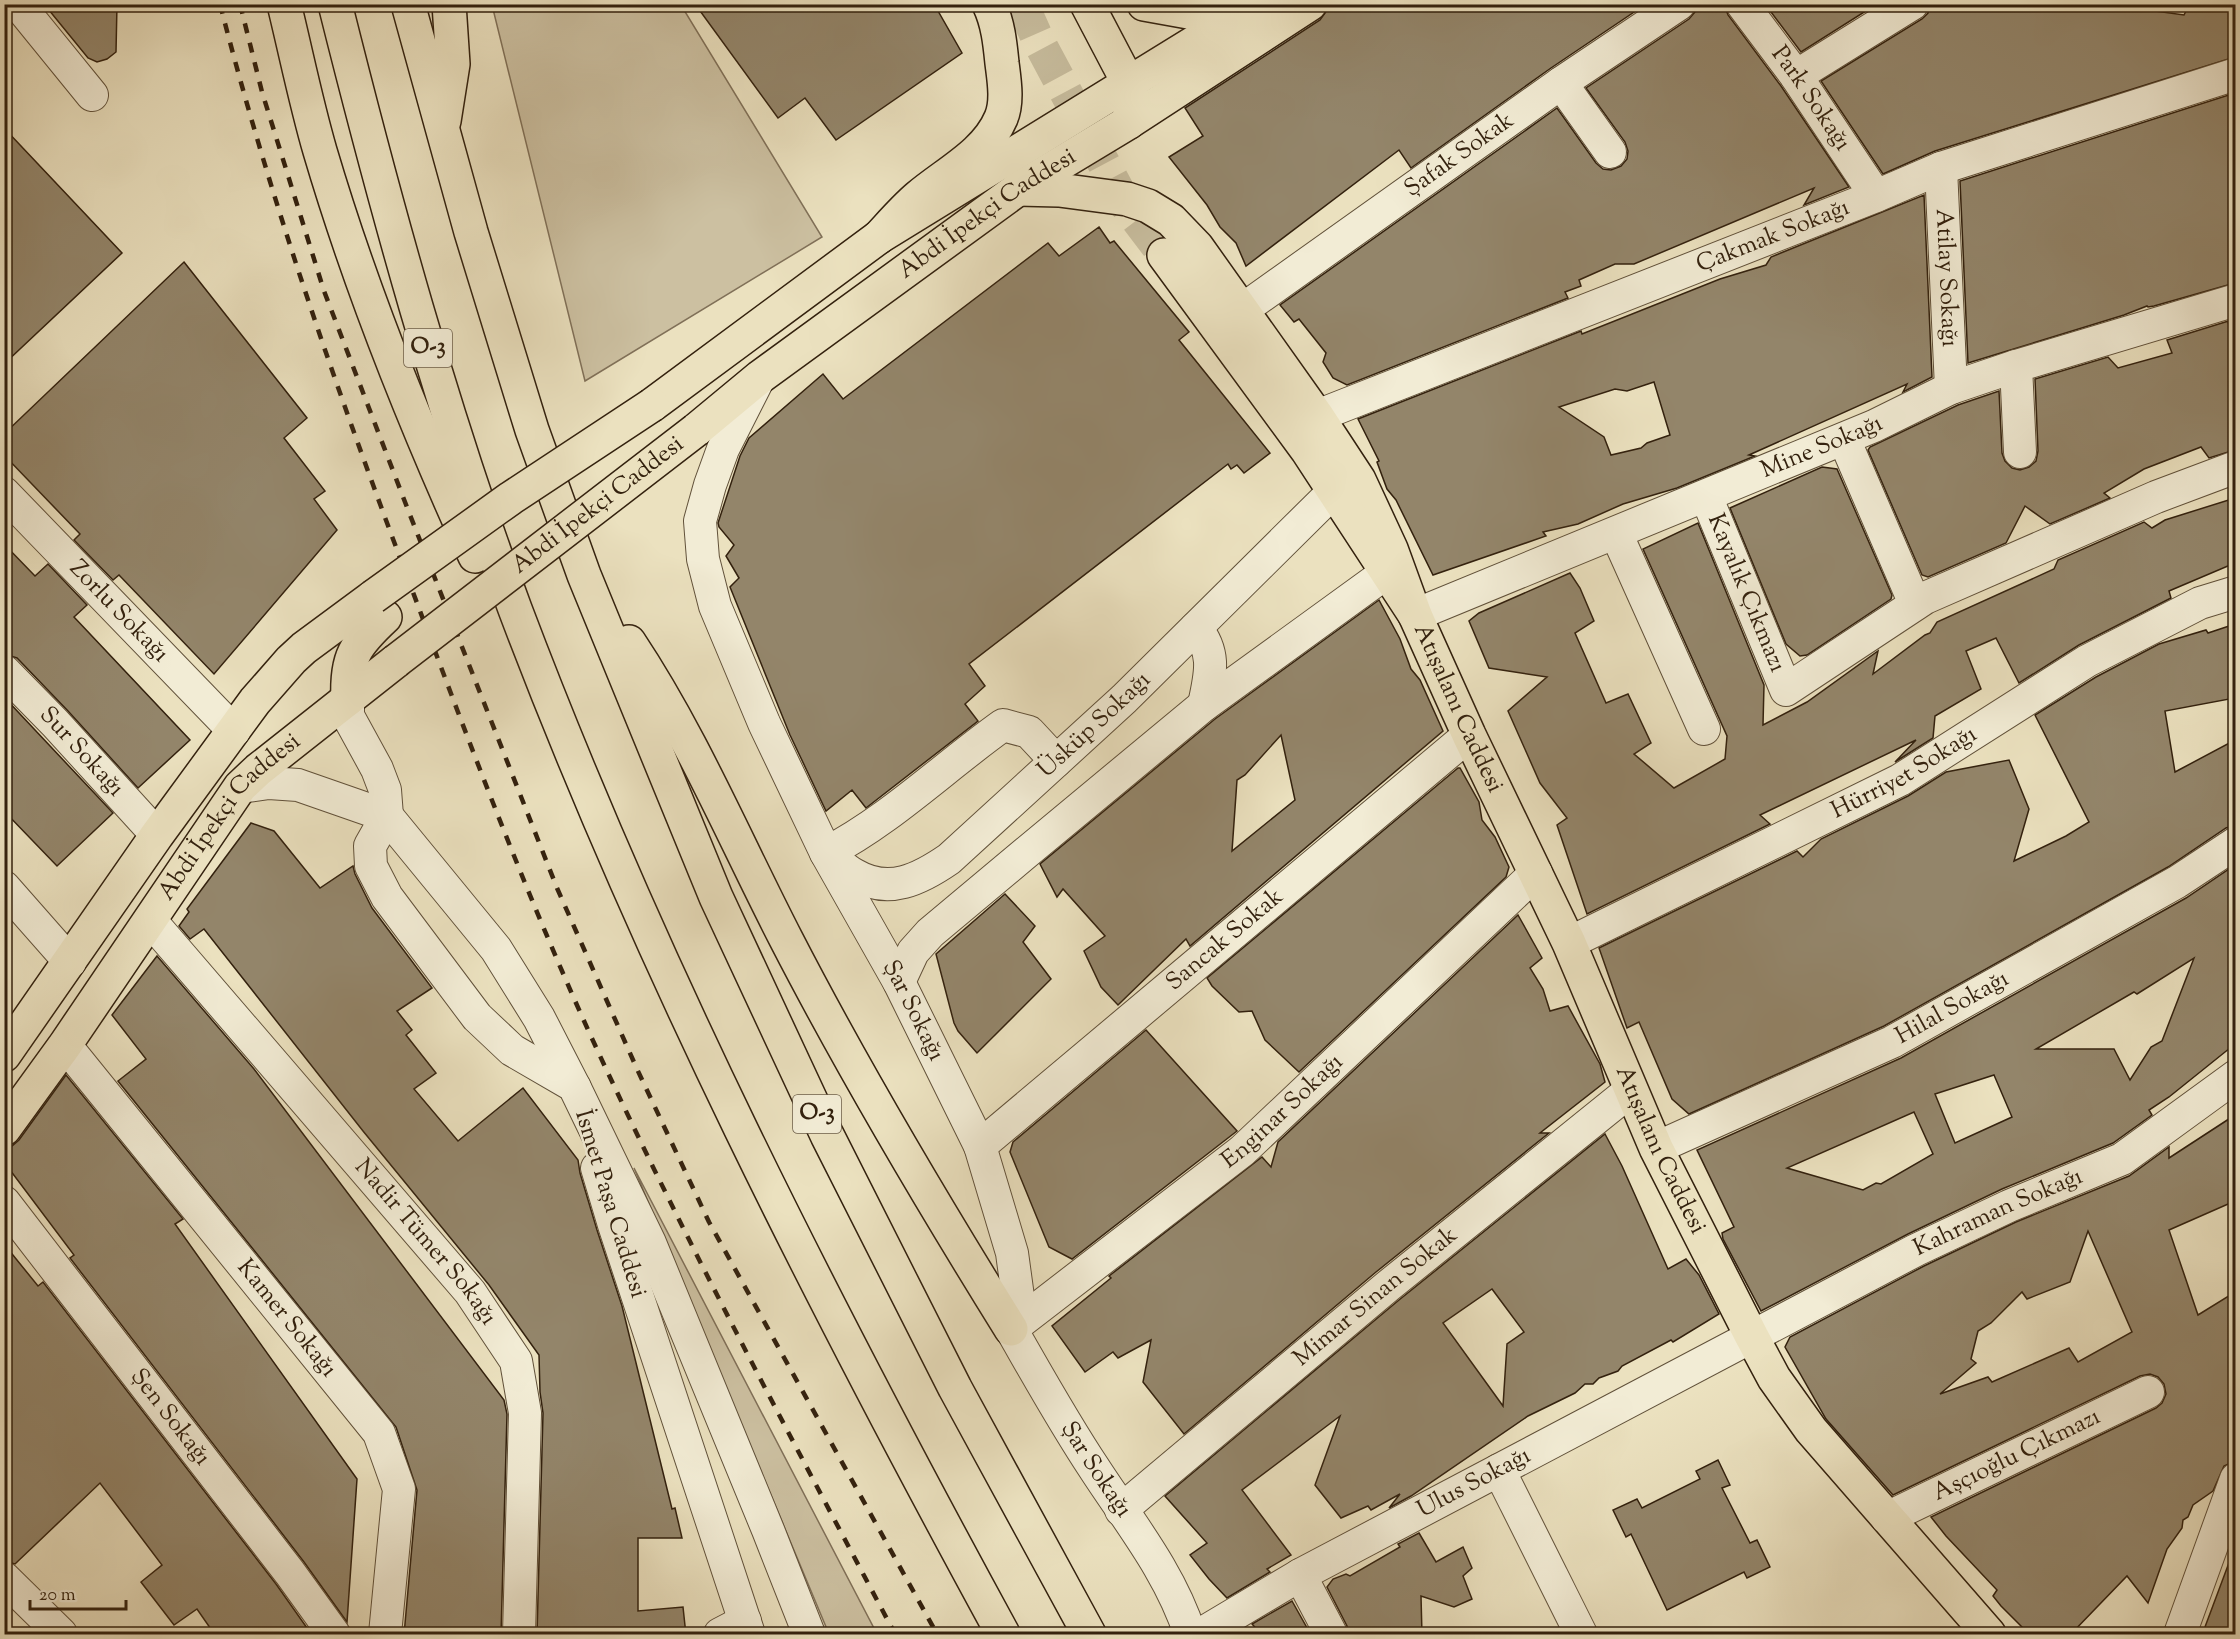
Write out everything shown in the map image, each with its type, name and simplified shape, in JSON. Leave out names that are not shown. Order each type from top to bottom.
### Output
[{"type":"main road","points":[[284,4],[320,150],[378,326],[446,491],[505,621],[544,684]]},
{"type":"main road","name":"O-3","points":[[335,4],[376,165],[432,362],[476,497],[544,684],[615,852],[757,1165],[852,1354],[1003,1635]]},
{"type":"main road","name":"O-3","points":[[408,4],[442,131],[532,430],[584,575],[716,897],[827,1135],[955,1388],[1089,1635]]},
{"type":"main road","points":[[442,131],[453,64],[449,4]]},
{"type":"main road","points":[[968,4],[992,46],[1005,85]]},
{"type":"main road","points":[[879,237],[919,196],[973,154],[992,134],[1002,116],[1005,85],[1000,36],[989,4]]},
{"type":"main road","points":[[1087,4],[1129,84],[1132,96],[1129,122]]},
{"type":"main road","points":[[1144,4],[1245,12]]},
{"type":"main road","name":"Abdi İpekçi Caddesi","points":[[4,1130],[65,1045],[240,787],[258,770],[396,660],[696,430],[760,377],[1018,189],[1129,122],[1310,4]]},
{"type":"main road","name":"Abdi İpekçi Caddesi","points":[[4,1055],[157,835],[255,701],[291,660],[320,634],[379,607],[434,555],[511,498],[652,405],[879,237],[1245,12]]},
{"type":"main road","points":[[1018,189],[1059,190],[1127,199],[1148,206],[1171,220],[1197,247],[1317,416],[1359,480],[1391,549],[1415,615]]},
{"type":"main road","points":[[1164,255],[1277,407],[1415,615]]},
{"type":"main road","points":[[584,575],[635,651],[680,730],[821,1006],[894,1135],[1011,1329]]},
{"type":"main road","points":[[348,699],[349,664],[379,607]]},
{"type":"main road","name":"Atışalanı Caddesi","points":[[1415,615],[1469,735],[1569,943],[1656,1148],[1774,1378],[1811,1430],[1989,1635]]},
{"type":"street","points":[[18,4],[92,95]]},
{"type":"street","name":"Şafak Sokak","points":[[1242,310],[1561,83],[1679,4]]},
{"type":"street","name":"Park Sokağı","points":[[1742,4],[1796,76],[1876,196]]},
{"type":"street","points":[[1796,76],[1912,4]]},
{"type":"street","name":"Çakmak Sokağı","points":[[1317,416],[1876,196],[1941,168],[2235,74]]},
{"type":"street","points":[[1561,83],[1610,152]]},
{"type":"street","name":"Atilay Sokağı","points":[[1941,168],[1951,388]]},
{"type":"street","name":"Mine Sokağı","points":[[1415,615],[1874,426],[1951,388],[2235,300]]},
{"type":"street","points":[[2016,366],[2020,452]]},
{"type":"street","name":"Şar Sokağı","points":[[760,377],[723,448],[700,521],[703,559],[715,606],[755,701],[826,853],[899,982],[980,1146],[1012,1253],[1018,1297],[1011,1329],[1076,1441],[1167,1579],[1190,1635]]},
{"type":"street","points":[[1844,438],[1915,604],[2043,544],[2235,467]]},
{"type":"street","name":"Üsküp Sokağı","points":[[826,853],[856,876],[876,882],[902,884],[926,875],[949,859],[1124,699],[1334,491]]},
{"type":"street","name":"Zorlu Sokağı","points":[[4,493],[234,731]]},
{"type":"street","name":"Kayalık Çıkmazı","points":[[1706,496],[1786,690],[1915,604]]},
{"type":"street","points":[[1616,533],[1704,729]]},
{"type":"street","name":"Üsküp Sokağı","points":[[899,982],[913,952],[930,933],[1204,705],[1386,573]]},
{"type":"street","name":"Hürriyet Sokağı","points":[[1569,943],[1900,780],[2087,662],[2200,603],[2235,592]]},
{"type":"street","points":[[1196,628],[1204,639],[1210,657],[1211,673],[1204,705]]},
{"type":"street","name":"Sur Sokağı","points":[[4,671],[55,723],[157,835]]},
{"type":"street","points":[[348,699],[348,716],[385,790],[387,816],[370,846],[371,866],[387,897],[477,1017],[512,1050],[574,1086],[650,1243],[809,1635]]},
{"type":"street","points":[[826,853],[868,829],[962,754],[1003,725],[1029,732],[1056,761]]},
{"type":"street","name":"Sancak Sokak","points":[[980,1146],[1469,735]]},
{"type":"street","points":[[240,787],[268,783],[298,785],[387,816]]},
{"type":"street","name":"İsmet Paşa Caddesi","points":[[387,816],[496,949],[539,1018],[574,1086],[614,1226],[738,1630]]},
{"type":"street","name":"Hilal Sokağı","points":[[1656,1148],[1892,1042],[2177,882],[2235,843]]},
{"type":"street","name":"Enginar Sokağı","points":[[1011,1329],[1242,1151],[1536,873]]},
{"type":"street","points":[[4,886],[70,962]]},
{"type":"street","name":"Nadir Tümer Sokağı","points":[[150,920],[470,1292],[516,1361],[525,1413],[519,1635]]},
{"type":"street","name":"Kamer Sokağı","points":[[65,1045],[379,1433],[399,1489],[385,1635]]},
{"type":"street","name":"Kahraman Sokağı","points":[[1752,1337],[1916,1250],[2009,1206],[2122,1159],[2235,1076]]},
{"type":"street","name":"Mimar Sinan Sokak","points":[[1121,1510],[1388,1286],[1631,1090]]},
{"type":"street","name":"Şen Sokağı","points":[[4,1202],[290,1574],[334,1635]]},
{"type":"street","name":"Ulus Sokağı","points":[[1201,1635],[1300,1575],[1752,1337]]},
{"type":"street","name":"Aşçıoğlu Çıkmazı","points":[[1887,1518],[2148,1392]]},
{"type":"street","points":[[1499,1470],[1581,1635]]},
{"type":"street","points":[[2180,1635],[2235,1479]]},
{"type":"street","points":[[1300,1575],[1331,1635]]},
{"type":"street","points":[[4,1578],[61,1635]]},
{"type":"shaded area","points":[[492,5],[681,5],[822,237],[585,381]]},
{"type":"shaded area","points":[[634,1168],[877,1634],[829,1634]]},
{"type":"building","points":[[44,4],[117,4],[116,52],[107,59],[97,62],[88,58]]},
{"type":"building","points":[[695,4],[934,4],[962,53],[836,140],[805,98],[778,118]]},
{"type":"building","points":[[1335,4],[1646,4],[1551,68],[1411,168],[1399,150],[1246,266],[1236,243],[1220,227],[1207,205],[1169,157],[1203,136],[1185,108],[1320,20]]},
{"type":"building","points":[[1697,4],[1724,4],[1728,15],[1781,86],[1849,187],[1804,205],[1814,188],[1634,264],[1615,264],[1579,280],[1581,286],[1565,292],[1568,298],[1347,385],[1333,378],[1323,362],[1326,353],[1299,319],[1294,322],[1280,305],[1557,108],[1596,163],[1603,169],[1611,170],[1621,166],[1627,159],[1628,151],[1625,142],[1586,88],[1689,19],[1695,12]]},
{"type":"building","points":[[1765,4],[1877,4],[1801,52]]},
{"type":"building","points":[[1930,4],[2104,4],[2184,15],[2188,7],[2197,4],[2235,4],[2235,57],[1935,151],[1883,174],[1821,81],[1922,19],[1928,13]]},
{"type":"building","points":[[2235,93],[2235,283],[2147,306],[1968,363],[1960,181]]},
{"type":"building","points":[[4,128],[122,253],[4,364]]},
{"type":"building","points":[[1924,195],[1932,377],[1903,392],[1907,384],[1749,455],[1755,456],[1677,488],[1623,504],[1578,524],[1543,532],[1546,536],[1433,575],[1396,500],[1387,489],[1377,462],[1379,461],[1358,419],[1581,331],[1582,334],[1720,279],[1766,265],[1771,257]],"holes":[[[1654,382],[1670,435],[1647,443],[1641,448],[1611,455],[1604,437],[1559,407],[1615,389],[1627,391]]]},
{"type":"building","points":[[1099,227],[1110,243],[1114,241],[1189,332],[1179,340],[1270,453],[1244,473],[1237,465],[1231,469],[1228,464],[969,664],[985,686],[965,704],[978,721],[866,808],[852,790],[826,811],[790,735],[730,587],[739,578],[726,556],[734,545],[718,523],[740,456],[749,438],[823,374],[843,399],[1048,243],[1059,256]]},
{"type":"building","points":[[184,262],[307,418],[284,438],[325,491],[314,499],[337,530],[214,674],[119,575],[113,580],[74,540],[80,534],[4,455],[4,434]]},
{"type":"building","points":[[2235,319],[2228,322],[2235,345],[2235,450],[2209,458],[2201,447],[2144,469],[2104,493],[2110,498],[2050,524],[2025,506],[2006,543],[1928,577],[1922,575],[1868,450],[1870,447],[1958,405],[1999,391],[2002,453],[2005,461],[2012,468],[2020,470],[2029,467],[2036,461],[2038,451],[2035,379],[2108,357],[2118,368],[2172,353],[2167,340]]},
{"type":"building","points":[[1822,467],[1837,469],[1892,595],[1891,599],[1807,655],[1800,656],[1786,644],[1730,508]]},
{"type":"building","points":[[2235,498],[2235,563],[2169,591],[2171,598],[2079,645],[2019,683],[1996,638],[1966,651],[1981,689],[1935,716],[1933,738],[1895,762],[1916,740],[1760,815],[1770,824],[1587,914],[1557,825],[1567,818],[1540,783],[1508,711],[1547,677],[1489,668],[1469,621],[1479,613],[1570,573],[1580,588],[1594,621],[1575,633],[1606,703],[1628,694],[1651,743],[1634,754],[1674,788],[1725,759],[1727,736],[1643,549],[1698,523],[1764,685],[1763,725],[1807,702],[1878,651],[1873,674],[1930,633],[1937,622],[2054,569],[2058,560],[2144,522],[2152,528],[2165,520]]},
{"type":"building","points":[[4,544],[35,576],[48,564],[87,605],[74,617],[190,740],[138,788],[17,658],[4,654]]},
{"type":"building","points":[[1379,600],[1443,731],[1190,946],[1186,939],[1118,1005],[1101,987],[1084,951],[1105,936],[1063,889],[1057,897],[1040,864],[1215,719]],"holes":[[[1281,735],[1295,800],[1232,851],[1237,780],[1245,775]]]},
{"type":"building","points":[[2235,624],[2235,698],[2165,711],[2175,772],[2235,740],[2235,825],[2226,828],[2168,867],[1884,1026],[1689,1114],[1672,1099],[1639,1022],[1627,1028],[1599,948],[1797,851],[1803,857],[1821,839],[1908,796],[1946,772],[2009,760],[2029,809],[2014,861],[2066,836],[2089,822],[2035,715],[2096,677],[2159,644],[2206,630],[2208,633]]},
{"type":"building","points":[[4,697],[113,813],[57,866],[4,811]]},
{"type":"building","points":[[1458,768],[1479,802],[1482,820],[1495,837],[1509,867],[1506,877],[1299,1072],[1265,1040],[1252,1011],[1239,1012],[1212,986],[1207,978]]},
{"type":"building","points":[[251,823],[274,831],[320,888],[353,866],[372,908],[432,988],[397,1011],[412,1030],[406,1035],[436,1073],[414,1089],[458,1141],[523,1088],[578,1160],[597,1230],[622,1306],[672,1509],[675,1508],[682,1538],[638,1538],[638,1611],[683,1607],[686,1635],[537,1635],[543,1413],[539,1355],[489,1285],[363,1131],[204,929],[190,939],[179,926],[189,912],[187,909]]},
{"type":"building","points":[[2235,865],[2235,1044],[2169,1097],[2149,1110],[2152,1115],[2113,1143],[2002,1189],[1908,1234],[1761,1311],[1723,1239],[1722,1233],[1734,1227],[1697,1150],[1901,1058],[2186,898]],"holes":[[[2194,958],[2162,1041],[2151,1047],[2130,1080],[2114,1049],[2036,1049],[2134,992],[2137,994]],[[1994,1075],[2012,1117],[1955,1143],[1935,1094]],[[1914,1112],[1933,1154],[1881,1184],[1876,1183],[1863,1190],[1787,1168]]]},
{"type":"building","points":[[1005,894],[1035,926],[1023,942],[1051,979],[977,1053],[954,1023],[936,954]]},
{"type":"building","points":[[1518,915],[1542,958],[1530,968],[1543,989],[1550,1011],[1568,1006],[1600,1064],[1605,1082],[1540,1133],[1549,1133],[1376,1272],[1184,1434],[1143,1382],[1151,1340],[1118,1358],[1113,1352],[1085,1372],[1052,1326],[1111,1278],[1109,1276],[1262,1157],[1271,1167],[1278,1142]]},
{"type":"building","points":[[157,956],[254,1069],[504,1400],[507,1414],[501,1635],[404,1635],[417,1490],[396,1427],[118,1081],[146,1059],[112,1015]]},
{"type":"building","points":[[1146,1030],[1237,1131],[1072,1259],[1049,1247],[1010,1152],[1013,1142]]},
{"type":"building","points":[[66,1075],[183,1219],[175,1224],[357,1479],[347,1622],[304,1562],[70,1258],[74,1255],[4,1162],[6,1147],[12,1146],[19,1140]]},
{"type":"building","points":[[2235,1115],[2235,1201],[2169,1230],[2198,1315],[2235,1292],[2235,1461],[2224,1466],[2213,1491],[2193,1505],[2188,1517],[2183,1520],[2182,1528],[2167,1549],[2148,1603],[2127,1576],[2070,1635],[2030,1635],[1993,1596],[1997,1590],[1931,1517],[2156,1408],[2162,1403],[2166,1394],[2164,1384],[2158,1377],[2150,1374],[2140,1376],[1893,1495],[1826,1419],[1785,1347],[1790,1337],[1924,1266],[2016,1222],[2129,1176],[2169,1147],[2169,1158]],"holes":[[[2088,1231],[2132,1332],[2078,1362],[2069,1348],[1992,1382],[1988,1377],[1940,1394],[1976,1363],[1971,1359],[1978,1331],[1991,1323],[2022,1292],[2027,1299],[2070,1282]]]},
{"type":"building","points":[[1605,1134],[1622,1166],[1668,1269],[1686,1259],[1699,1275],[1719,1314],[1673,1342],[1671,1340],[1622,1366],[1618,1371],[1599,1378],[1593,1384],[1585,1384],[1575,1393],[1528,1416],[1411,1496],[1389,1508],[1400,1494],[1371,1510],[1368,1506],[1341,1518],[1315,1485],[1340,1416],[1242,1490],[1291,1555],[1267,1569],[1270,1572],[1227,1598],[1190,1555],[1207,1543],[1165,1496],[1399,1300]],"holes":[[[1492,1289],[1524,1332],[1507,1344],[1503,1406],[1443,1323]]]},
{"type":"building","points":[[4,1244],[38,1286],[43,1282],[276,1584],[312,1635],[215,1635],[197,1609],[174,1625],[141,1582],[162,1565],[100,1483],[15,1564],[4,1561]]},
{"type":"building","points":[[1718,1460],[1730,1485],[1722,1488],[1750,1543],[1757,1540],[1770,1567],[1747,1578],[1744,1572],[1667,1610],[1631,1534],[1626,1537],[1613,1510],[1637,1499],[1642,1508],[1700,1479],[1696,1471]]},
{"type":"building","points":[[1419,1533],[1436,1562],[1463,1547],[1472,1568],[1463,1576],[1472,1599],[1454,1607],[1421,1596],[1422,1635],[1349,1635],[1347,1626],[1327,1587],[1333,1579],[1346,1574],[1350,1576],[1400,1547],[1398,1544]]},
{"type":"building","points":[[2233,1552],[2235,1553],[2235,1635],[2202,1635]]},
{"type":"building","points":[[1292,1601],[1311,1635],[1262,1635],[1252,1624]]},
{"type":"tunnel","points":[[1022,4],[1039,42],[1126,205],[1164,255]]},
{"type":"railway","points":[[220,4],[262,156],[336,381],[439,662],[531,899],[608,1073],[677,1215],[895,1634]]},
{"type":"railway","points":[[240,4],[262,92],[324,291],[557,888],[637,1069],[709,1222],[937,1634]]}]
